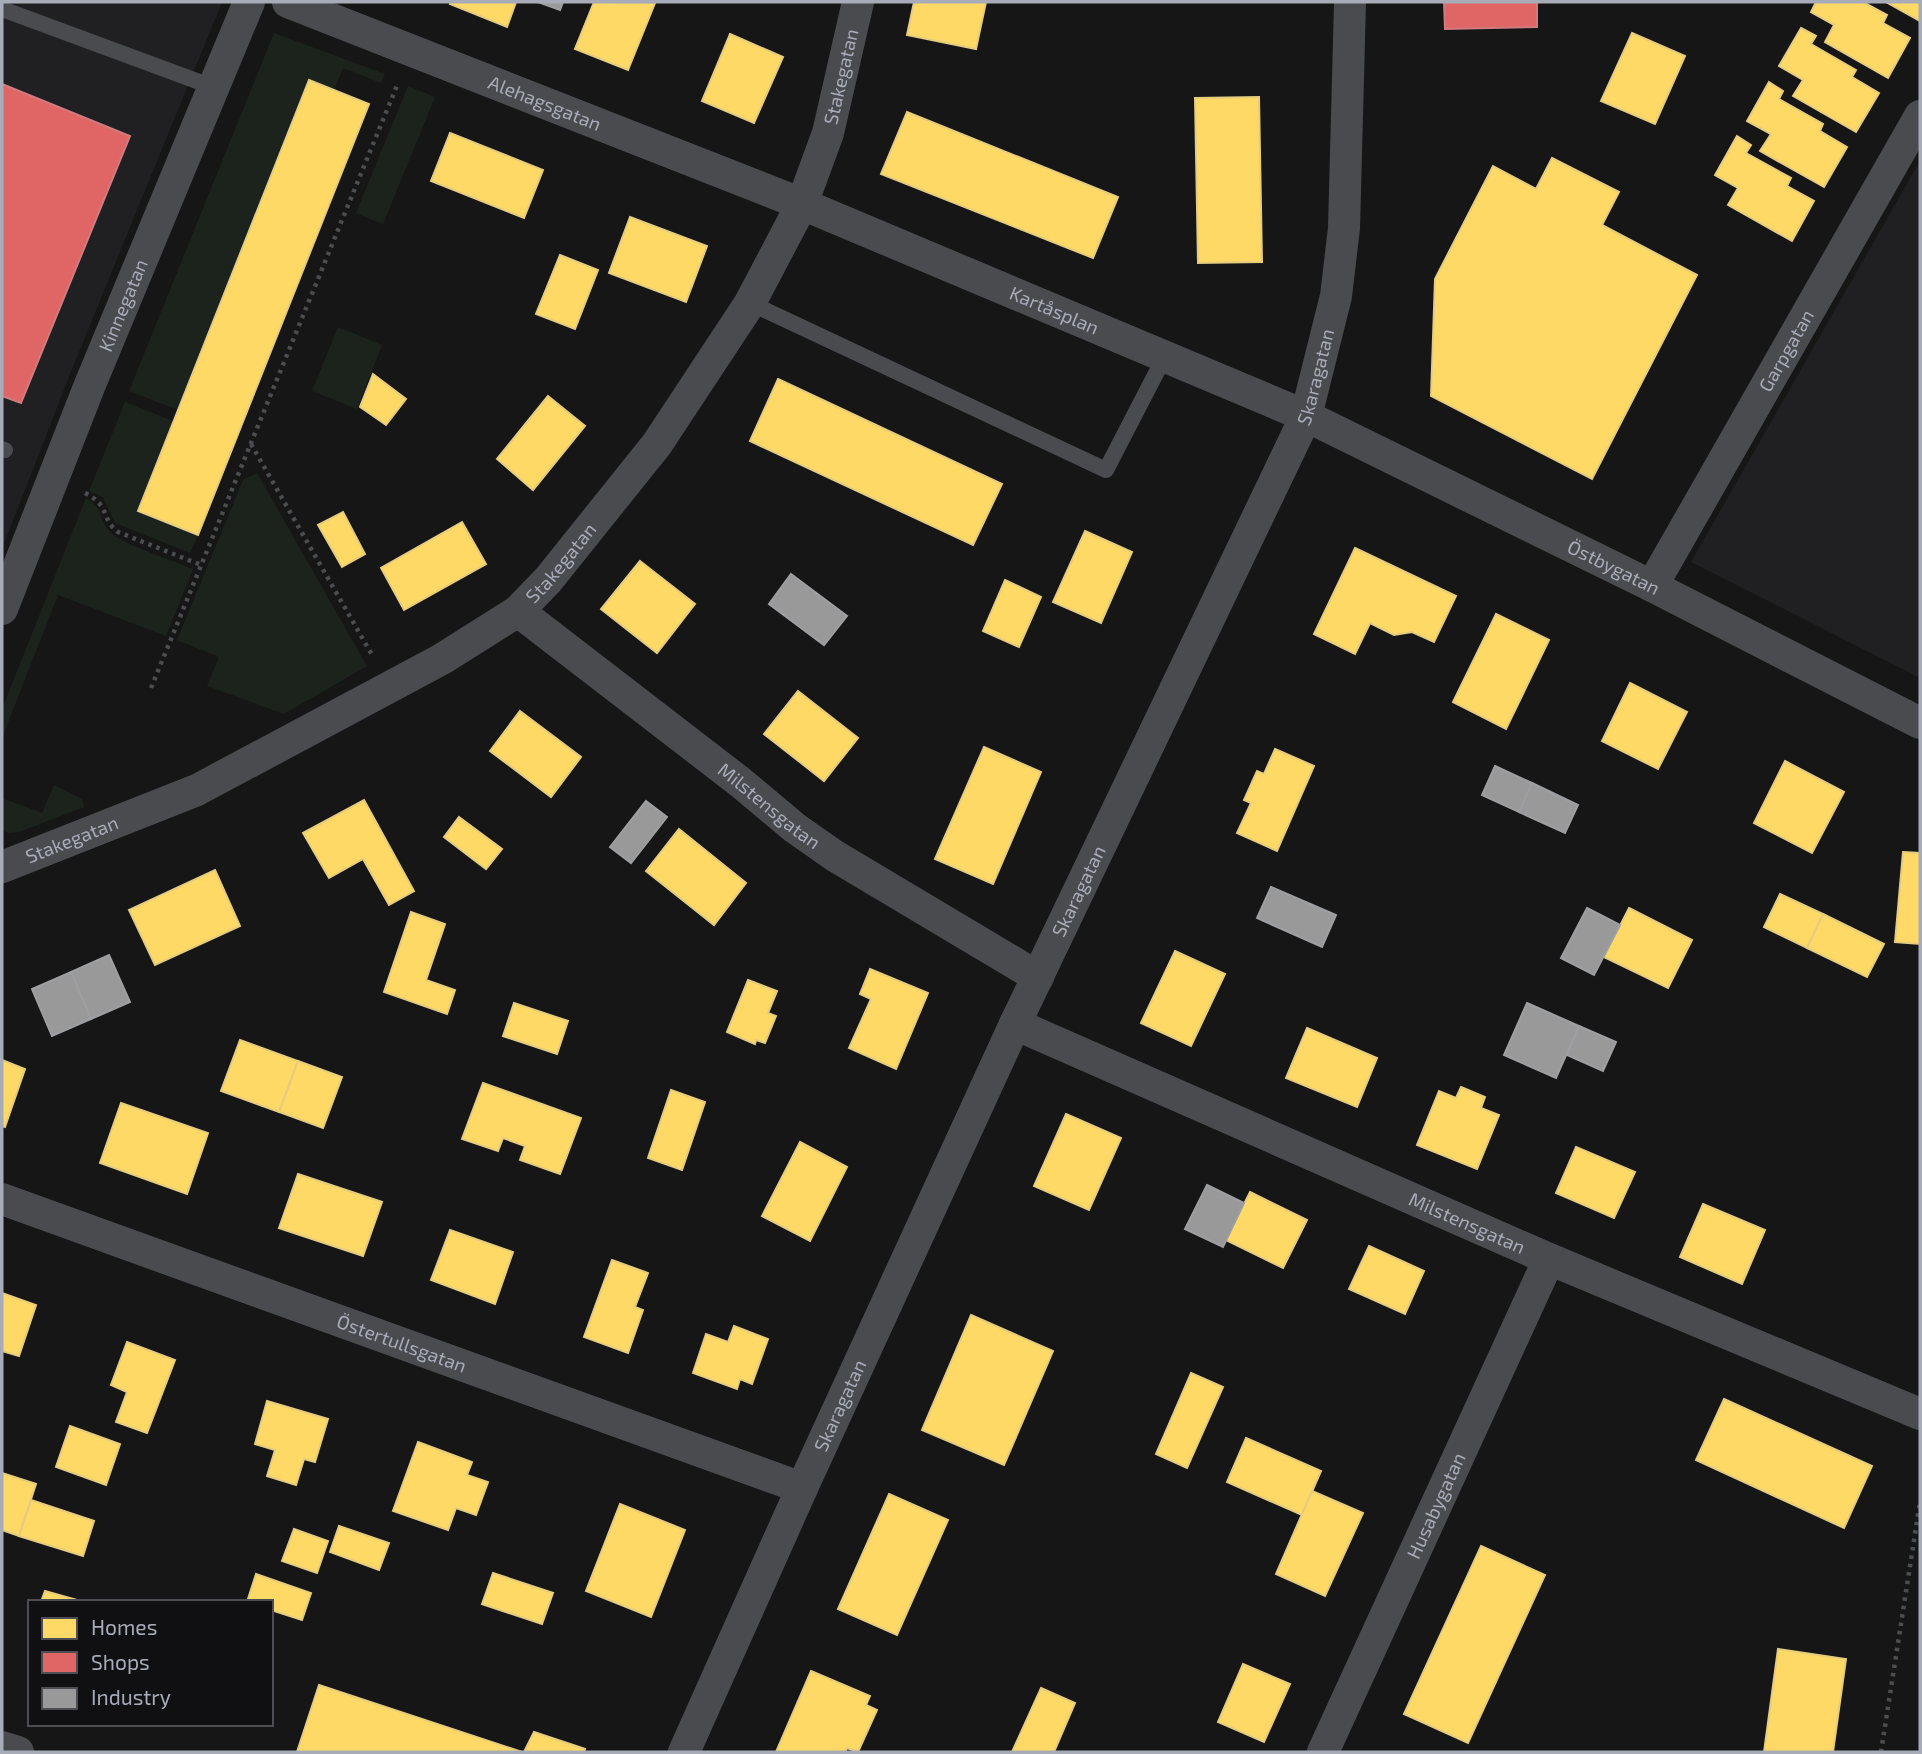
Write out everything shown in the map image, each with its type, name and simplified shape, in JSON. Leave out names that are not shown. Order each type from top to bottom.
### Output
[{"type":"street","name":"Kinnegatan","points":[[2,609],[89,387],[249,2]]},
{"type":"street","name":"Alehagsgatan","points":[[288,2],[802,204]]},
{"type":"street","name":"Stakegatan","points":[[2,867],[197,790],[442,659],[518,611],[548,580],[657,444],[750,303],[802,204],[828,133],[858,2]]},
{"type":"street","name":"Skaragatan","points":[[684,1752],[1015,1024],[1306,416],[1336,296],[1344,228],[1350,2]]},
{"type":"street","name":"Garpgatan","points":[[1652,586],[1920,116]]},
{"type":"street","name":"Kartåsplan","points":[[802,204],[1306,416]]},
{"type":"street","name":"Östbygatan","points":[[1306,416],[1652,586],[1920,723]]},
{"type":"street","name":"Milstensgatan","points":[[518,611],[740,782],[795,828],[835,856],[1038,977]]},
{"type":"street","name":"Milstensgatan","points":[[1015,1024],[1549,1259],[1920,1414]]},
{"type":"street","name":"Östertullsgatan","points":[[2,1199],[802,1488]]},
{"type":"street","name":"Husabygatan","points":[[1323,1752],[1549,1259]]},
{"type":"street","points":[[2,1747],[18,1752]]},
{"type":"lane","points":[[2,9],[213,87]]},
{"type":"lane","points":[[750,303],[1106,470],[1165,356]]},
{"type":"path","points":[[151,688],[401,75]]},
{"type":"path","points":[[251,443],[373,656]]},
{"type":"path","points":[[82,492],[103,505],[112,527],[118,532],[201,565]]},
{"type":"path","points":[[1881,1752],[1920,1502]]},
{"type":"shaded area","points":[[2,2],[222,2],[70,374],[2,549]]},
{"type":"shaded area","points":[[274,33],[385,74],[381,83],[343,68],[334,90],[309,80],[178,410],[129,391]]},
{"type":"shaded area","points":[[408,86],[435,97],[383,224],[356,213]]},
{"type":"shaded area","points":[[1920,161],[1920,678],[1691,562]]},
{"type":"shaded area","points":[[338,327],[382,345],[357,409],[312,391]]},
{"type":"shaded area","points":[[125,402],[173,421],[138,511],[198,535],[190,553],[115,523],[103,497],[89,491]]},
{"type":"shaded area","points":[[257,473],[367,666],[284,714],[207,686],[219,657],[177,640],[243,480]]},
{"type":"shaded area","points":[[86,498],[95,505],[107,529],[118,538],[193,569],[166,636],[58,595],[2,738],[2,709]]},
{"type":"shaded area","points":[[54,785],[82,799],[84,807],[19,832],[9,833],[2,830],[2,798],[42,813]]},
{"type":"building: Homes","points":[[516,2],[507,27],[450,4]]},
{"type":"building: Homes","points":[[594,2],[655,3],[628,70],[575,49]]},
{"type":"building: Homes","points":[[914,2],[986,2],[976,49],[907,35]]},
{"type":"building: Homes","points":[[1816,2],[1863,2],[1887,15],[1883,23],[1910,38],[1888,78],[1825,42],[1834,25],[1811,12]]},
{"type":"building: Homes","points":[[1886,2],[1920,2],[1920,21]]},
{"type":"building: Homes","points":[[1801,28],[1816,36],[1811,44],[1856,70],[1852,77],[1879,93],[1856,132],[1793,96],[1803,80],[1779,66]]},
{"type":"building: Homes","points":[[1632,33],[1685,56],[1655,124],[1601,101]]},
{"type":"building: Homes","points":[[730,34],[783,57],[754,123],[702,101]]},
{"type":"building: Homes","points":[[309,80],[369,104],[198,535],[138,511]]},
{"type":"building: Homes","points":[[1769,82],[1783,91],[1779,99],[1823,124],[1820,131],[1847,147],[1824,187],[1760,151],[1771,134],[1747,121]]},
{"type":"building: Homes","points":[[1259,97],[1262,262],[1198,263],[1195,98]]},
{"type":"building: Homes","points":[[907,112],[1118,197],[1093,258],[881,174]]},
{"type":"building: Homes","points":[[450,133],[543,170],[524,218],[431,181]]},
{"type":"building: Homes","points":[[1737,136],[1751,145],[1746,153],[1791,178],[1787,186],[1814,201],[1792,241],[1728,205],[1738,188],[1715,175]]},
{"type":"building: Homes","points":[[1552,158],[1619,192],[1602,225],[1697,275],[1592,479],[1431,396],[1435,279],[1493,166],[1536,189]]},
{"type":"building: Homes","points":[[630,217],[707,246],[686,302],[609,273]]},
{"type":"building: Homes","points":[[560,255],[598,270],[575,329],[536,314]]},
{"type":"building: Homes","points":[[373,374],[406,399],[386,425],[360,407]]},
{"type":"building: Homes","points":[[778,379],[1002,484],[973,545],[750,441]]},
{"type":"building: Homes","points":[[548,396],[585,426],[533,490],[497,459]]},
{"type":"building: Homes","points":[[343,512],[365,554],[342,567],[318,525]]},
{"type":"building: Homes","points":[[462,522],[486,564],[404,610],[381,568]]},
{"type":"building: Homes","points":[[1085,531],[1132,552],[1101,623],[1053,602]]},
{"type":"building: Homes","points":[[1355,548],[1456,596],[1434,642],[1412,632],[1394,635],[1370,623],[1355,654],[1314,634]]},
{"type":"building: Homes","points":[[640,561],[695,604],[657,653],[601,609]]},
{"type":"building: Homes","points":[[1005,580],[1041,597],[1019,647],[983,631]]},
{"type":"building: Homes","points":[[1496,614],[1549,640],[1506,729],[1453,702]]},
{"type":"building: Homes","points":[[1630,683],[1687,712],[1658,769],[1602,741]]},
{"type":"building: Homes","points":[[798,691],[858,738],[824,781],[764,734]]},
{"type":"building: Homes","points":[[520,711],[581,757],[551,797],[490,751]]},
{"type":"building: Homes","points":[[984,747],[1041,772],[993,884],[935,859]]},
{"type":"building: Homes","points":[[1275,749],[1314,766],[1277,851],[1237,833],[1251,803],[1244,800],[1257,771],[1264,774]]},
{"type":"building: Homes","points":[[1785,761],[1844,792],[1812,853],[1754,823]]},
{"type":"building: Homes","points":[[364,800],[414,891],[389,905],[363,859],[329,878],[303,833]]},
{"type":"building: Homes","points":[[459,817],[502,849],[486,869],[444,837]]},
{"type":"building: Homes","points":[[679,829],[746,883],[714,925],[646,871]]},
{"type":"building: Homes","points":[[1903,852],[1920,853],[1920,944],[1895,942]]},
{"type":"building: Homes","points":[[215,870],[240,926],[155,965],[129,910]]},
{"type":"building: Homes","points":[[1780,894],[1823,914],[1807,948],[1764,927]]},
{"type":"building: Homes","points":[[1629,908],[1692,940],[1668,988],[1604,957]]},
{"type":"building: Homes","points":[[411,912],[445,924],[426,980],[455,990],[447,1014],[384,992]]},
{"type":"building: Homes","points":[[1823,914],[1884,944],[1867,977],[1807,948]]},
{"type":"building: Homes","points":[[1175,951],[1225,974],[1191,1046],[1141,1023]]},
{"type":"building: Homes","points":[[870,969],[928,993],[896,1069],[849,1048],[871,999],[860,994]]},
{"type":"building: Homes","points":[[748,980],[777,991],[768,1013],[776,1016],[765,1043],[756,1040],[755,1044],[727,1032]]},
{"type":"building: Homes","points":[[514,1003],[568,1021],[557,1054],[503,1036]]},
{"type":"building: Homes","points":[[1307,1028],[1377,1058],[1357,1107],[1286,1078]]},
{"type":"building: Homes","points":[[240,1040],[298,1061],[279,1112],[221,1091]]},
{"type":"building: Homes","points":[[2,1060],[25,1069],[5,1127],[2,1126]]},
{"type":"building: Homes","points":[[298,1061],[342,1077],[323,1128],[279,1112]]},
{"type":"building: Homes","points":[[483,1083],[581,1118],[560,1174],[520,1160],[525,1146],[503,1138],[498,1151],[462,1139]]},
{"type":"building: Homes","points":[[1461,1087],[1485,1097],[1481,1108],[1499,1115],[1477,1169],[1417,1145],[1439,1091],[1456,1098]]},
{"type":"building: Homes","points":[[671,1090],[705,1102],[682,1170],[648,1158]]},
{"type":"building: Homes","points":[[121,1103],[208,1133],[187,1194],[100,1163]]},
{"type":"building: Homes","points":[[1066,1114],[1121,1138],[1089,1210],[1034,1186]]},
{"type":"building: Homes","points":[[800,1142],[847,1167],[810,1241],[762,1216]]},
{"type":"building: Homes","points":[[1576,1147],[1635,1172],[1614,1218],[1556,1193]]},
{"type":"building: Homes","points":[[298,1174],[382,1202],[363,1256],[279,1228]]},
{"type":"building: Homes","points":[[1250,1192],[1307,1220],[1283,1268],[1226,1240]]},
{"type":"building: Homes","points":[[1703,1204],[1765,1230],[1742,1284],[1680,1257]]},
{"type":"building: Homes","points":[[450,1230],[513,1252],[495,1304],[431,1280]]},
{"type":"building: Homes","points":[[1369,1246],[1424,1271],[1405,1314],[1349,1289]]},
{"type":"building: Homes","points":[[612,1260],[648,1273],[635,1307],[643,1310],[628,1353],[584,1337]]},
{"type":"building: Homes","points":[[2,1293],[36,1305],[19,1356],[2,1351]]},
{"type":"building: Homes","points":[[971,1315],[1053,1351],[1004,1465],[922,1430]]},
{"type":"building: Homes","points":[[734,1326],[768,1339],[752,1384],[740,1379],[737,1389],[693,1373],[706,1334],[728,1342]]},
{"type":"building: Homes","points":[[127,1342],[175,1360],[147,1433],[116,1422],[127,1392],[111,1385]]},
{"type":"building: Homes","points":[[1191,1373],[1223,1387],[1187,1468],[1156,1454]]},
{"type":"building: Homes","points":[[1724,1399],[1872,1466],[1844,1528],[1696,1460]]},
{"type":"building: Homes","points":[[267,1401],[328,1419],[315,1462],[304,1459],[296,1485],[267,1476],[275,1450],[255,1444]]},
{"type":"building: Homes","points":[[70,1426],[120,1444],[106,1485],[56,1467]]},
{"type":"building: Homes","points":[[1246,1438],[1321,1471],[1302,1515],[1227,1482]]},
{"type":"building: Homes","points":[[418,1442],[472,1462],[467,1475],[488,1482],[476,1515],[456,1508],[448,1530],[393,1511]]},
{"type":"building: Homes","points":[[2,1473],[36,1484],[19,1536],[2,1530]]},
{"type":"building: Homes","points":[[1312,1491],[1363,1513],[1325,1596],[1276,1574]]},
{"type":"building: Homes","points":[[889,1494],[948,1520],[897,1635],[838,1609]]},
{"type":"building: Homes","points":[[31,1500],[94,1521],[83,1556],[19,1536]]},
{"type":"building: Homes","points":[[620,1504],[685,1530],[651,1617],[586,1591]]},
{"type":"building: Homes","points":[[339,1526],[389,1543],[379,1570],[330,1552]]},
{"type":"building: Homes","points":[[294,1529],[328,1541],[317,1573],[282,1561]]},
{"type":"building: Homes","points":[[1481,1546],[1545,1575],[1468,1743],[1404,1714]]},
{"type":"building: Homes","points":[[493,1573],[553,1593],[542,1624],[482,1604]]},
{"type":"building: Homes","points":[[256,1574],[311,1593],[302,1620],[273,1611],[273,1600],[248,1600]]},
{"type":"building: Homes","points":[[45,1591],[77,1600],[42,1600]]},
{"type":"building: Homes","points":[[1778,1649],[1846,1659],[1833,1752],[1764,1752]]},
{"type":"building: Homes","points":[[1243,1664],[1290,1684],[1264,1742],[1218,1722]]},
{"type":"building: Homes","points":[[811,1671],[870,1696],[866,1705],[877,1710],[858,1752],[847,1748],[845,1752],[776,1752]]},
{"type":"building: Homes","points":[[319,1685],[522,1752],[297,1752]]},
{"type":"building: Homes","points":[[1041,1688],[1075,1703],[1054,1752],[1012,1752]]},
{"type":"building: Homes","points":[[534,1732],[585,1749],[584,1752],[524,1752]]},
{"type":"building: Shops","points":[[1444,2],[1537,2],[1537,27],[1445,29]]},
{"type":"building: Shops","points":[[2,84],[130,136],[21,403],[2,396]]},
{"type":"building: Industry","points":[[538,2],[563,2],[560,10]]},
{"type":"building: Industry","points":[[791,574],[847,616],[824,645],[769,604]]},
{"type":"building: Industry","points":[[1495,766],[1532,783],[1519,812],[1482,795]]},
{"type":"building: Industry","points":[[1532,783],[1578,805],[1565,833],[1519,812]]},
{"type":"building: Industry","points":[[646,801],[667,817],[631,863],[610,847]]},
{"type":"building: Industry","points":[[1271,887],[1336,915],[1322,947],[1257,918]]},
{"type":"building: Industry","points":[[1587,908],[1620,925],[1594,975],[1561,958]]},
{"type":"building: Industry","points":[[109,955],[130,1002],[91,1019],[71,972]]},
{"type":"building: Industry","points":[[71,972],[91,1019],[52,1036],[32,989]]},
{"type":"building: Industry","points":[[1527,1003],[1579,1026],[1556,1078],[1504,1055]]},
{"type":"building: Industry","points":[[1579,1026],[1616,1042],[1603,1071],[1567,1055]]},
{"type":"building: Industry","points":[[1207,1185],[1244,1203],[1223,1247],[1185,1229]]}]
